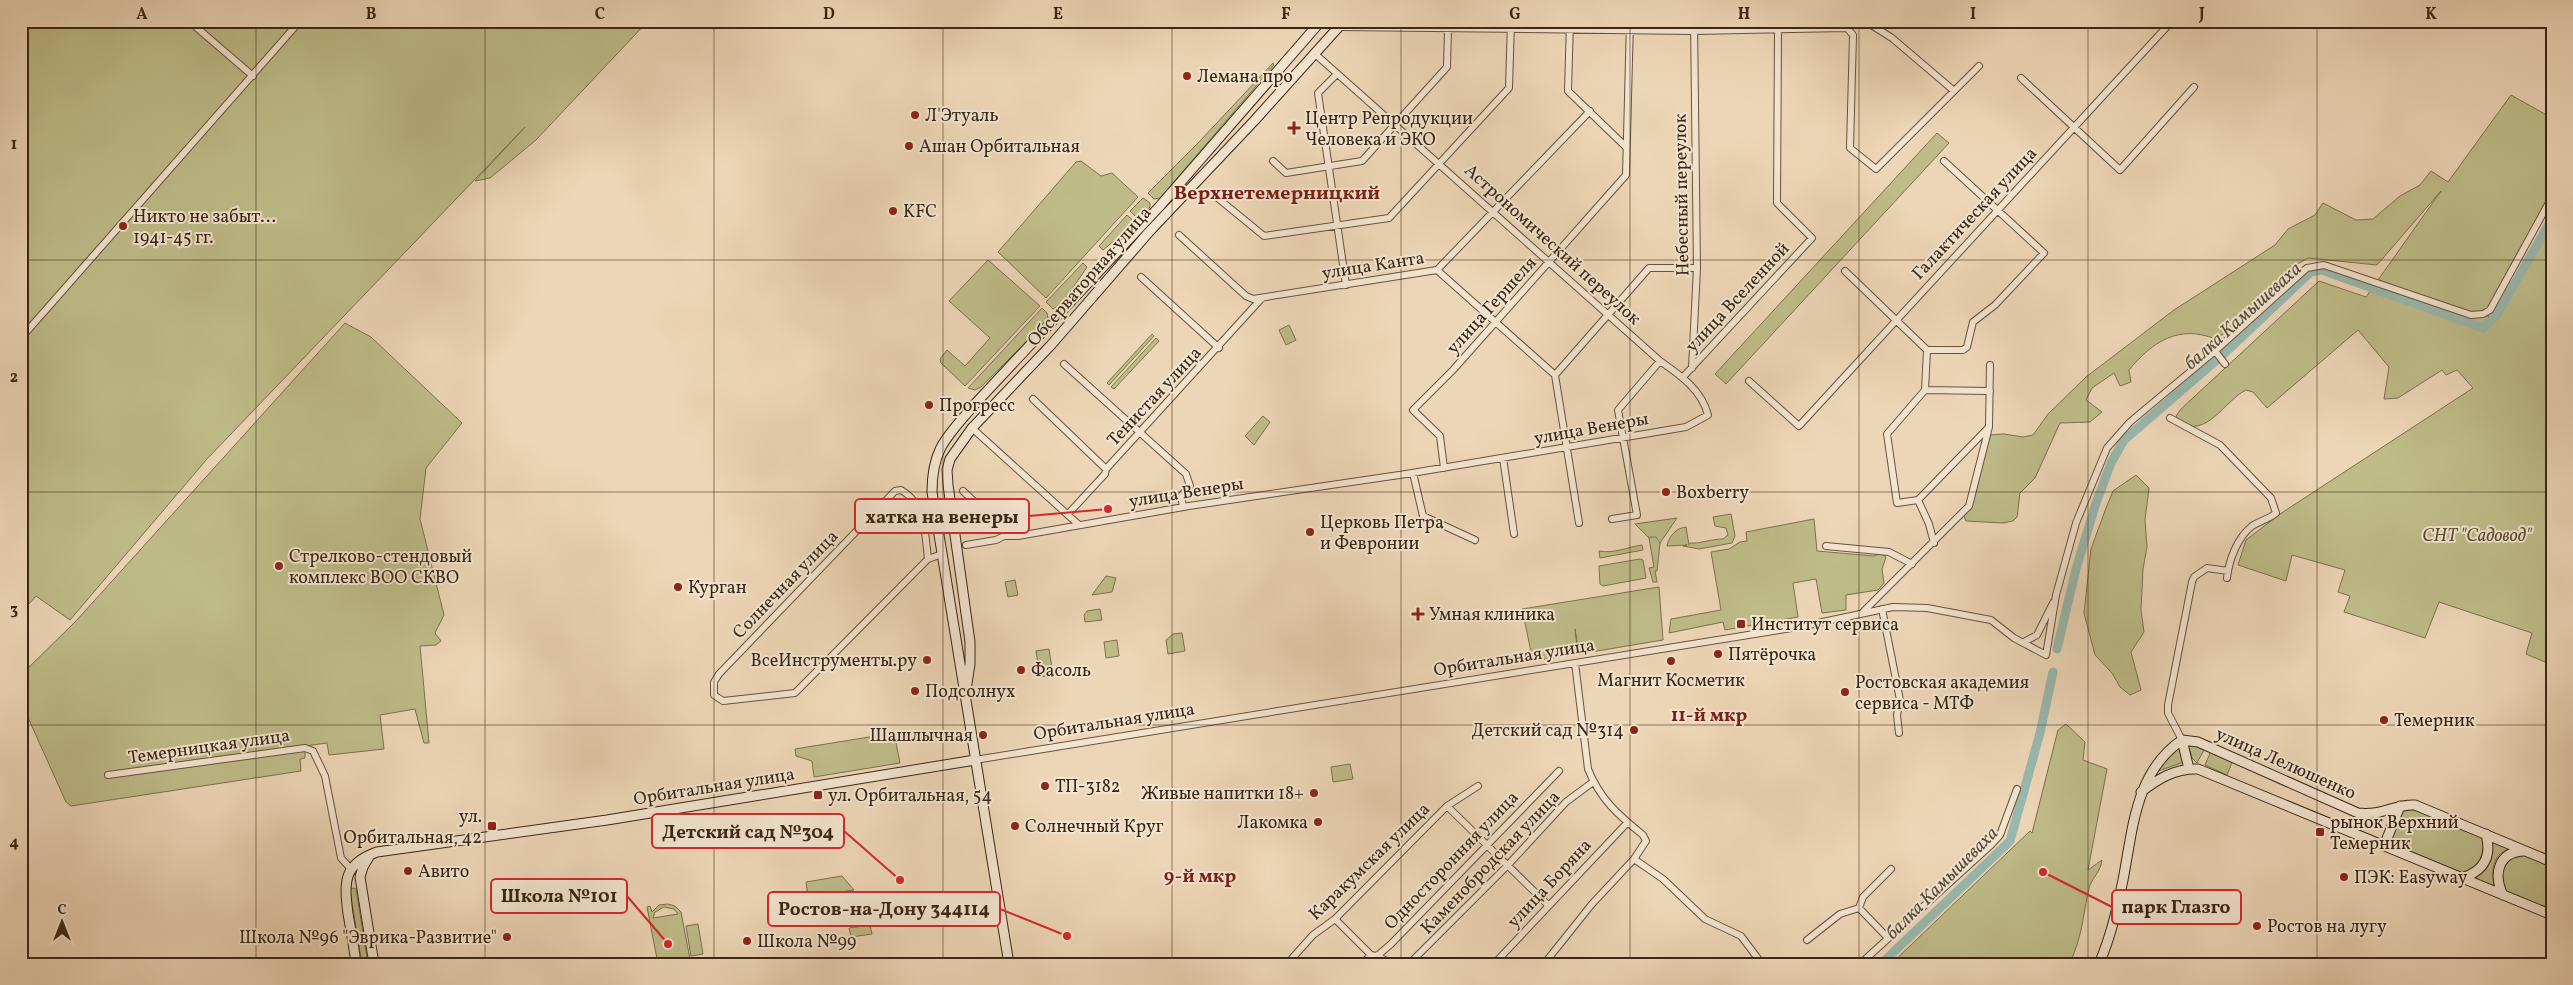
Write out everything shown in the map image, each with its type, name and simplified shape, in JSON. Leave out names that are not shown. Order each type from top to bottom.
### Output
[{"type":"main road","name":"Обсерваторная улица","points":[[1009,964],[932,492],[935,456],[954,428],[1159,208],[1242,109],[1321,21]]},
{"type":"main road","name":"Обсерваторная улица","points":[[965,698],[970,664],[963,590],[947,470],[954,452],[972,428],[1051,345],[1149,232],[1255,120],[1341,24]]},
{"type":"main road","points":[[1242,109],[1247,117],[1255,120]]},
{"type":"main road","name":"Обсерваторная улица","points":[[1026,350],[1031,356],[1029,367]]},
{"type":"main road","points":[[947,583],[954,591],[963,590]]},
{"type":"main road","points":[[2099,964],[2110,939],[2141,792],[2160,759],[2182,740],[2189,769]]},
{"type":"main road","name":"улица Лелюшенко","points":[[2182,740],[2198,742],[2358,813],[2378,814],[2400,806],[2415,805],[2552,862]]},
{"type":"main road","name":"Орбитальная улица","points":[[370,855],[607,820],[975,760]]},
{"type":"main road","points":[[2141,792],[2159,779],[2189,769],[2198,769],[2552,915]]},
{"type":"main road","points":[[2384,846],[2400,806]]},
{"type":"main road","points":[[2462,878],[2474,874],[2483,867],[2489,847],[2486,834]]},
{"type":"main road","points":[[2503,895],[2497,877],[2502,861],[2511,853],[2525,851]]},
{"type":"main road","points":[[356,964],[345,890],[351,869],[361,859],[370,855]]},
{"type":"main road","points":[[370,855],[360,877],[374,964]]},
{"type":"main road","points":[[345,890],[352,884],[362,887]]},
{"type":"street","points":[[189,21],[253,76]]},
{"type":"street","points":[[21,338],[300,21]]},
{"type":"street","points":[[1214,195],[1264,236],[1389,218],[1509,88],[1511,21]]},
{"type":"street","points":[[1570,21],[1568,91],[1626,147]]},
{"type":"street","name":"улица Гершеля","points":[[1444,468],[1440,436],[1413,410],[1453,370],[1626,175],[1630,21]]},
{"type":"street","name":"Небесный переулок","points":[[1692,368],[1697,268],[1694,21]]},
{"type":"street","points":[[1826,21],[1826,29]]},
{"type":"street","points":[[1341,24],[1448,28],[1694,31],[1847,28],[1855,21]]},
{"type":"street","points":[[1865,21],[1892,38],[1953,90]]},
{"type":"street","name":"Галактическая улица","points":[[1749,381],[1799,426],[2172,21]]},
{"type":"street","points":[[1273,161],[1286,173],[1362,161],[1447,67],[1448,28]]},
{"type":"street","points":[[1847,28],[1853,35],[1850,148],[1876,169],[1979,66]]},
{"type":"street","name":"улица Вселенной","points":[[1683,377],[1812,238],[1777,203],[1778,29]]},
{"type":"street","name":"Астрономический переулок","points":[[1314,53],[1610,314],[1660,361],[1683,377]]},
{"type":"street","points":[[1337,74],[1318,93],[1346,285]]},
{"type":"street","points":[[2021,78],[2120,170],[2194,87]]},
{"type":"street","name":"улица Канта","points":[[1179,235],[1246,296],[1253,299],[1437,270],[1590,111]]},
{"type":"street","points":[[1845,271],[1927,350],[1964,350],[1967,348],[1973,322],[1994,305],[2044,253],[1944,161]]},
{"type":"street","points":[[2024,642],[2037,635],[2056,595],[2076,523],[2106,448],[2130,422],[2215,351],[2307,268],[2324,265],[2471,315],[2483,314],[2490,310],[2552,197]]},
{"type":"street","points":[[1555,375],[1650,268],[1697,268]]},
{"type":"street","points":[[1437,270],[1555,375],[1579,523]]},
{"type":"street","points":[[1141,277],[1219,348]]},
{"type":"street","name":"Тенистая улица","points":[[1068,514],[1105,474],[1106,469],[1141,434],[1262,298]]},
{"type":"street","points":[[1927,350],[1925,390],[1887,434],[1897,503],[1918,500],[1989,427]]},
{"type":"street","points":[[2215,351],[2225,364]]},
{"type":"street","points":[[1612,519],[1637,515],[1626,444],[1622,437],[1618,410],[1660,361]]},
{"type":"street","points":[[1064,364],[1186,474],[1190,486],[1181,496],[1182,507]]},
{"type":"street","points":[[1862,612],[1934,543],[1969,506],[1989,427],[1990,365]]},
{"type":"street","name":"улица Венеры","points":[[966,545],[996,540],[1010,535],[1018,536],[1182,507],[1413,473],[1686,427],[1708,415],[1705,402],[1683,377]]},
{"type":"street","points":[[1925,390],[1990,391]]},
{"type":"street","points":[[1033,399],[1106,469]]},
{"type":"street","points":[[2170,418],[2220,445],[2271,498],[2274,506],[2276,513],[2252,526],[2243,536],[2236,547],[2227,578]]},
{"type":"street","points":[[972,428],[1079,524]]},
{"type":"street","points":[[1503,458],[1514,534]]},
{"type":"street","points":[[1413,473],[1423,516],[1476,540]]},
{"type":"street","name":"Солнечная улица","points":[[901,490],[908,493],[924,517],[928,559],[795,693],[723,701],[718,699],[712,690],[719,674],[894,492],[901,490]]},
{"type":"street","points":[[963,491],[1010,535]]},
{"type":"street","points":[[1918,500],[1930,524],[1934,543]]},
{"type":"street","points":[[1826,546],[1889,552],[1912,564]]},
{"type":"street","points":[[928,559],[942,554]]},
{"type":"street","points":[[2182,740],[2168,713],[2168,705],[2192,582],[2194,577],[2207,568],[2228,571]]},
{"type":"street","name":"Орбитальная улица","points":[[975,760],[1804,626],[1882,609],[1927,608],[1991,620],[2046,655],[2056,595]]},
{"type":"street","points":[[1882,609],[1900,700],[1897,715],[1900,733]]},
{"type":"street","points":[[1544,964],[1592,904],[1634,859],[1646,841],[1643,835],[1627,822],[1596,790],[1588,769],[1575,664]]},
{"type":"street","name":"Темерницкая улица","points":[[108,774],[306,748],[313,750],[325,776],[341,858],[351,869]]},
{"type":"street","name":"Односторонняя улица","points":[[1362,964],[1374,956],[1559,771]]},
{"type":"street","name":"Каменобродская улица","points":[[1409,964],[1508,865],[1566,802],[1593,782]]},
{"type":"street","name":"Каракумская улица","points":[[1287,964],[1313,936],[1334,919],[1447,806],[1478,786]]},
{"type":"street","points":[[1860,964],[2000,835],[2017,789]]},
{"type":"street","points":[[1447,806],[1488,844],[1548,905]]},
{"type":"street","name":"улица Боряна","points":[[1494,964],[1627,822]]},
{"type":"street","points":[[1634,859],[1662,879],[1705,919],[1741,936],[1762,964]]},
{"type":"street","points":[[1859,908],[1863,897],[1891,869]]},
{"type":"street","points":[[1859,908],[1888,938]]},
{"type":"street","points":[[1807,940],[1840,914],[1859,908]]},
{"type":"street","points":[[1334,919],[1374,956],[1393,964]]},
{"type":"green space","points":[[21,21],[648,21],[536,140],[490,178],[475,181],[525,127],[207,459],[70,620],[36,596],[21,613]]},
{"type":"green space","points":[[1273,63],[1274,65],[1160,198],[1154,199],[1148,193]]},
{"type":"green space","name":"СНТ \"Садовод\"","points":[[2511,95],[2552,118],[2552,192],[2488,312],[2490,325],[2552,221],[2552,665],[2526,654],[2532,633],[2439,602],[2425,638],[2344,612],[2350,596],[2338,592],[2345,570],[2292,555],[2286,581],[2238,565],[2246,540],[2280,514],[2473,388],[2457,370],[2446,375],[2442,370],[2398,398],[2384,399],[2389,367],[2358,330],[2267,408],[2253,392],[2246,390],[2207,422],[2198,426],[2189,426],[2179,422],[2176,416],[2181,409],[2319,281],[2366,297],[2441,191],[2377,265],[2308,258],[2287,270],[2275,290],[2236,326],[2215,339],[2190,334],[2167,338],[2147,351],[2129,370],[2131,382],[2120,386],[2114,373],[2092,388],[2086,400],[2102,412],[2090,422],[2060,423],[2035,478],[2020,493],[2017,517],[2013,521],[2003,523],[1966,521],[1963,514],[1969,506],[1987,435],[2004,434],[2023,437],[2033,435],[2048,414],[2086,377],[2174,310],[2275,245],[2288,229],[2315,215],[2323,203],[2356,220],[2373,219],[2400,196],[2420,185],[2431,171],[2448,182]]},
{"type":"green space","points":[[1937,133],[1949,143],[1726,384],[1715,374]]},
{"type":"green space","points":[[1081,161],[1101,176],[1112,173],[1138,197],[1046,298],[998,252],[1076,162]]},
{"type":"green space","points":[[1143,198],[1150,203],[1150,207],[1139,220],[1130,211]]},
{"type":"green space","points":[[1127,215],[1136,223],[1103,250],[1099,246]]},
{"type":"green space","points":[[988,260],[1040,306],[965,386],[941,363],[940,359],[947,350],[965,366],[990,338],[949,301]]},
{"type":"green space","points":[[1083,263],[1087,267],[1062,304],[1053,309],[1046,302]]},
{"type":"green space","points":[[1042,308],[1047,313],[1048,320],[981,387],[975,390],[968,388]]},
{"type":"green space","name":"Стрелково-стендовый комплекс ВОО СКВО","points":[[345,323],[371,337],[462,423],[426,468],[420,519],[444,615],[435,633],[441,641],[436,645],[420,646],[429,743],[424,743],[415,709],[380,715],[384,749],[329,755],[327,743],[305,746],[305,758],[300,759],[301,771],[71,806],[66,802],[21,702],[21,675],[76,621]]},
{"type":"green space","points":[[1289,325],[1296,340],[1286,345],[1279,330]]},
{"type":"green space","points":[[1152,334],[1154,336],[1109,385],[1107,383]]},
{"type":"green space","points":[[1156,338],[1159,341],[1114,389],[1111,387]]},
{"type":"green space","points":[[1263,416],[1270,422],[1254,445],[1245,436]]},
{"type":"green space","points":[[2136,475],[2149,488],[2145,520],[2147,547],[2143,569],[2141,610],[2144,632],[2131,652],[2141,690],[2130,695],[2120,687],[2112,673],[2095,655],[2084,613],[2091,549],[2106,508],[2113,491]]},
{"type":"green space","points":[[1731,514],[1735,536],[1732,543],[1699,549],[1683,546],[1687,545],[1667,546],[1669,539],[1674,533],[1686,527],[1689,545],[1690,543],[1723,539],[1728,535],[1726,528],[1715,526],[1713,517]]},
{"type":"green space","points":[[1677,518],[1660,543],[1657,571],[1655,571],[1657,582],[1653,582],[1649,568],[1654,567],[1649,538],[1635,524]]},
{"type":"green space","points":[[1814,519],[1817,551],[1874,556],[1881,553],[1886,557],[1882,569],[1884,583],[1878,590],[1846,595],[1846,610],[1822,613],[1816,579],[1793,583],[1798,617],[1725,630],[1723,622],[1669,633],[1671,619],[1721,610],[1711,552],[1729,549],[1740,542],[1747,541],[1746,532]]},
{"type":"green space","points":[[1642,545],[1643,550],[1600,558],[1599,551],[1615,551]]},
{"type":"green space","points":[[1643,560],[1646,578],[1603,586],[1600,584],[1599,566]]},
{"type":"green space","points":[[1106,576],[1116,578],[1112,592],[1092,595]]},
{"type":"green space","points":[[1015,580],[1018,595],[1008,597],[1005,582]]},
{"type":"green space","points":[[1659,587],[1663,640],[1579,654],[1575,629],[1578,654],[1533,661],[1522,609]]},
{"type":"green space","points":[[1100,609],[1102,620],[1085,622],[1084,615],[1087,611]]},
{"type":"green space","points":[[1182,633],[1185,651],[1168,654],[1166,640],[1173,634]]},
{"type":"green space","points":[[1117,640],[1119,656],[1106,658],[1104,642]]},
{"type":"green space","points":[[1049,649],[1053,675],[1040,677],[1036,651]]},
{"type":"green space","points":[[2066,724],[2085,742],[2083,760],[2107,769],[2088,870],[2102,860],[2089,888],[2079,936],[2069,964],[1891,964],[2030,831],[2032,833],[2058,730]]},
{"type":"green space","points":[[894,733],[900,763],[814,777],[812,761],[796,756],[795,749]]},
{"type":"green space","points":[[2188,743],[2205,748],[2197,763],[2192,758]]},
{"type":"green space","points":[[2179,745],[2184,762],[2158,771],[2158,768]]},
{"type":"green space","points":[[2211,751],[2233,760],[2227,775],[2205,765]]},
{"type":"green space","points":[[1350,764],[1353,779],[1333,782],[1331,767]]},
{"type":"green space","points":[[2415,807],[2483,837],[2482,856],[2472,868],[2460,874],[2392,845],[2391,840],[2403,809]]},
{"type":"green space","points":[[2492,840],[2510,848],[2499,855],[2494,866],[2493,878],[2496,891],[2468,879],[2480,873],[2488,865]]},
{"type":"green space","points":[[2521,854],[2552,865],[2552,913],[2508,895],[2503,887],[2500,878],[2502,864]]},
{"type":"green space","points":[[842,876],[854,890],[808,897],[806,882]]},
{"type":"green space","points":[[356,889],[368,964],[362,964],[350,890]]},
{"type":"green space","points":[[668,904],[675,906],[681,912],[691,964],[658,964],[647,907],[650,906],[652,912],[659,905]],"holes":[[[664,907],[674,909],[678,914],[653,918],[655,912]]]},
{"type":"green space","points":[[698,924],[703,954],[691,956],[686,926]]},
{"type":"green space","points":[[870,925],[872,934],[851,937],[849,928]]},
{"type":"waterway","name":"балка Камышеваха","points":[[2057,649],[2076,569],[2096,503],[2111,463],[2124,440],[2227,351],[2311,272],[2322,270],[2483,328],[2496,316],[2552,219]]},
{"type":"waterway","points":[[1635,524],[1648,537],[1656,537],[1660,543]]},
{"type":"waterway","name":"балка Камышеваха","points":[[1881,964],[2010,841],[2040,733],[2053,672]]},
{"type":"place","name":"Лемана про","points":[[1187,76]]},
{"type":"place","name":"Л'Этуаль","points":[[915,115]]},
{"type":"place","name":"Центр Репродукции Человека и ЭКО","points":[[1294,128]]},
{"type":"place","name":"Ашан Орбитальная","points":[[909,146]]},
{"type":"place","name":"KFC","points":[[893,211]]},
{"type":"place","name":"Никто не забыт... 1941-45 гг.","points":[[123,226]]},
{"type":"place","name":"Прогресс","points":[[929,405]]},
{"type":"place","name":"Boxberry","points":[[1666,492]]},
{"type":"place","name":"хатка на венеры","points":[[1108,509]]},
{"type":"place","name":"Церковь Петра и Февронии","points":[[1310,532]]},
{"type":"place","name":"Стрелково-стендовый комплекс ВОО СКВО","points":[[279,566]]},
{"type":"place","name":"Курган","points":[[678,587]]},
{"type":"place","name":"Умная клиника","points":[[1418,614]]},
{"type":"place","name":"Институт сервиса","points":[[1741,624]]},
{"type":"place","name":"Пятёрочка","points":[[1718,654]]},
{"type":"place","name":"ВсеИнструменты.ру","points":[[927,660]]},
{"type":"place","name":"Магнит Косметик","points":[[1671,661]]},
{"type":"place","name":"Фасоль","points":[[1021,670]]},
{"type":"place","name":"Подсолнух","points":[[915,691]]},
{"type":"place","name":"Ростовская академия сервиса - МТФ","points":[[1845,692]]},
{"type":"place","name":"Темерник","points":[[2384,720]]},
{"type":"place","name":"Детский сад №314","points":[[1634,730]]},
{"type":"place","name":"Шашлычная","points":[[983,735]]},
{"type":"place","name":"ТП-3182","points":[[1045,786]]},
{"type":"place","name":"Живые напитки 18+","points":[[1314,793]]},
{"type":"place","name":"ул. Орбитальная, 54","points":[[818,795]]},
{"type":"place","name":"Лакомка","points":[[1318,822]]},
{"type":"place","name":"ул. Орбитальная, 42","points":[[492,826]]},
{"type":"place","name":"Солнечный Круг","points":[[1015,826]]},
{"type":"place","name":"рынок Верхний Темерник","points":[[2320,832]]},
{"type":"place","name":"Авито","points":[[408,871]]},
{"type":"place","name":"парк Глазго","points":[[2043,872]]},
{"type":"place","name":"ПЭК: Easyway","points":[[2344,877]]},
{"type":"place","name":"Детский сад №304","points":[[900,880]]},
{"type":"place","name":"Ростов на лугу","points":[[2257,926]]},
{"type":"place","name":"Ростов-на-Дону 344114","points":[[1067,936]]},
{"type":"place","name":"Школа №96 \"Эврика-Развитие\"","points":[[507,937]]},
{"type":"place","name":"Школа №99","points":[[747,941]]},
{"type":"place","name":"Школа №101","points":[[668,944]]},
{"type":"district","name":"Верхнетемерницкий","points":[[1277,192]]},
{"type":"district","name":"11-й мкр","points":[[1709,714]]},
{"type":"district","name":"9-й мкр","points":[[1200,875]]}]
